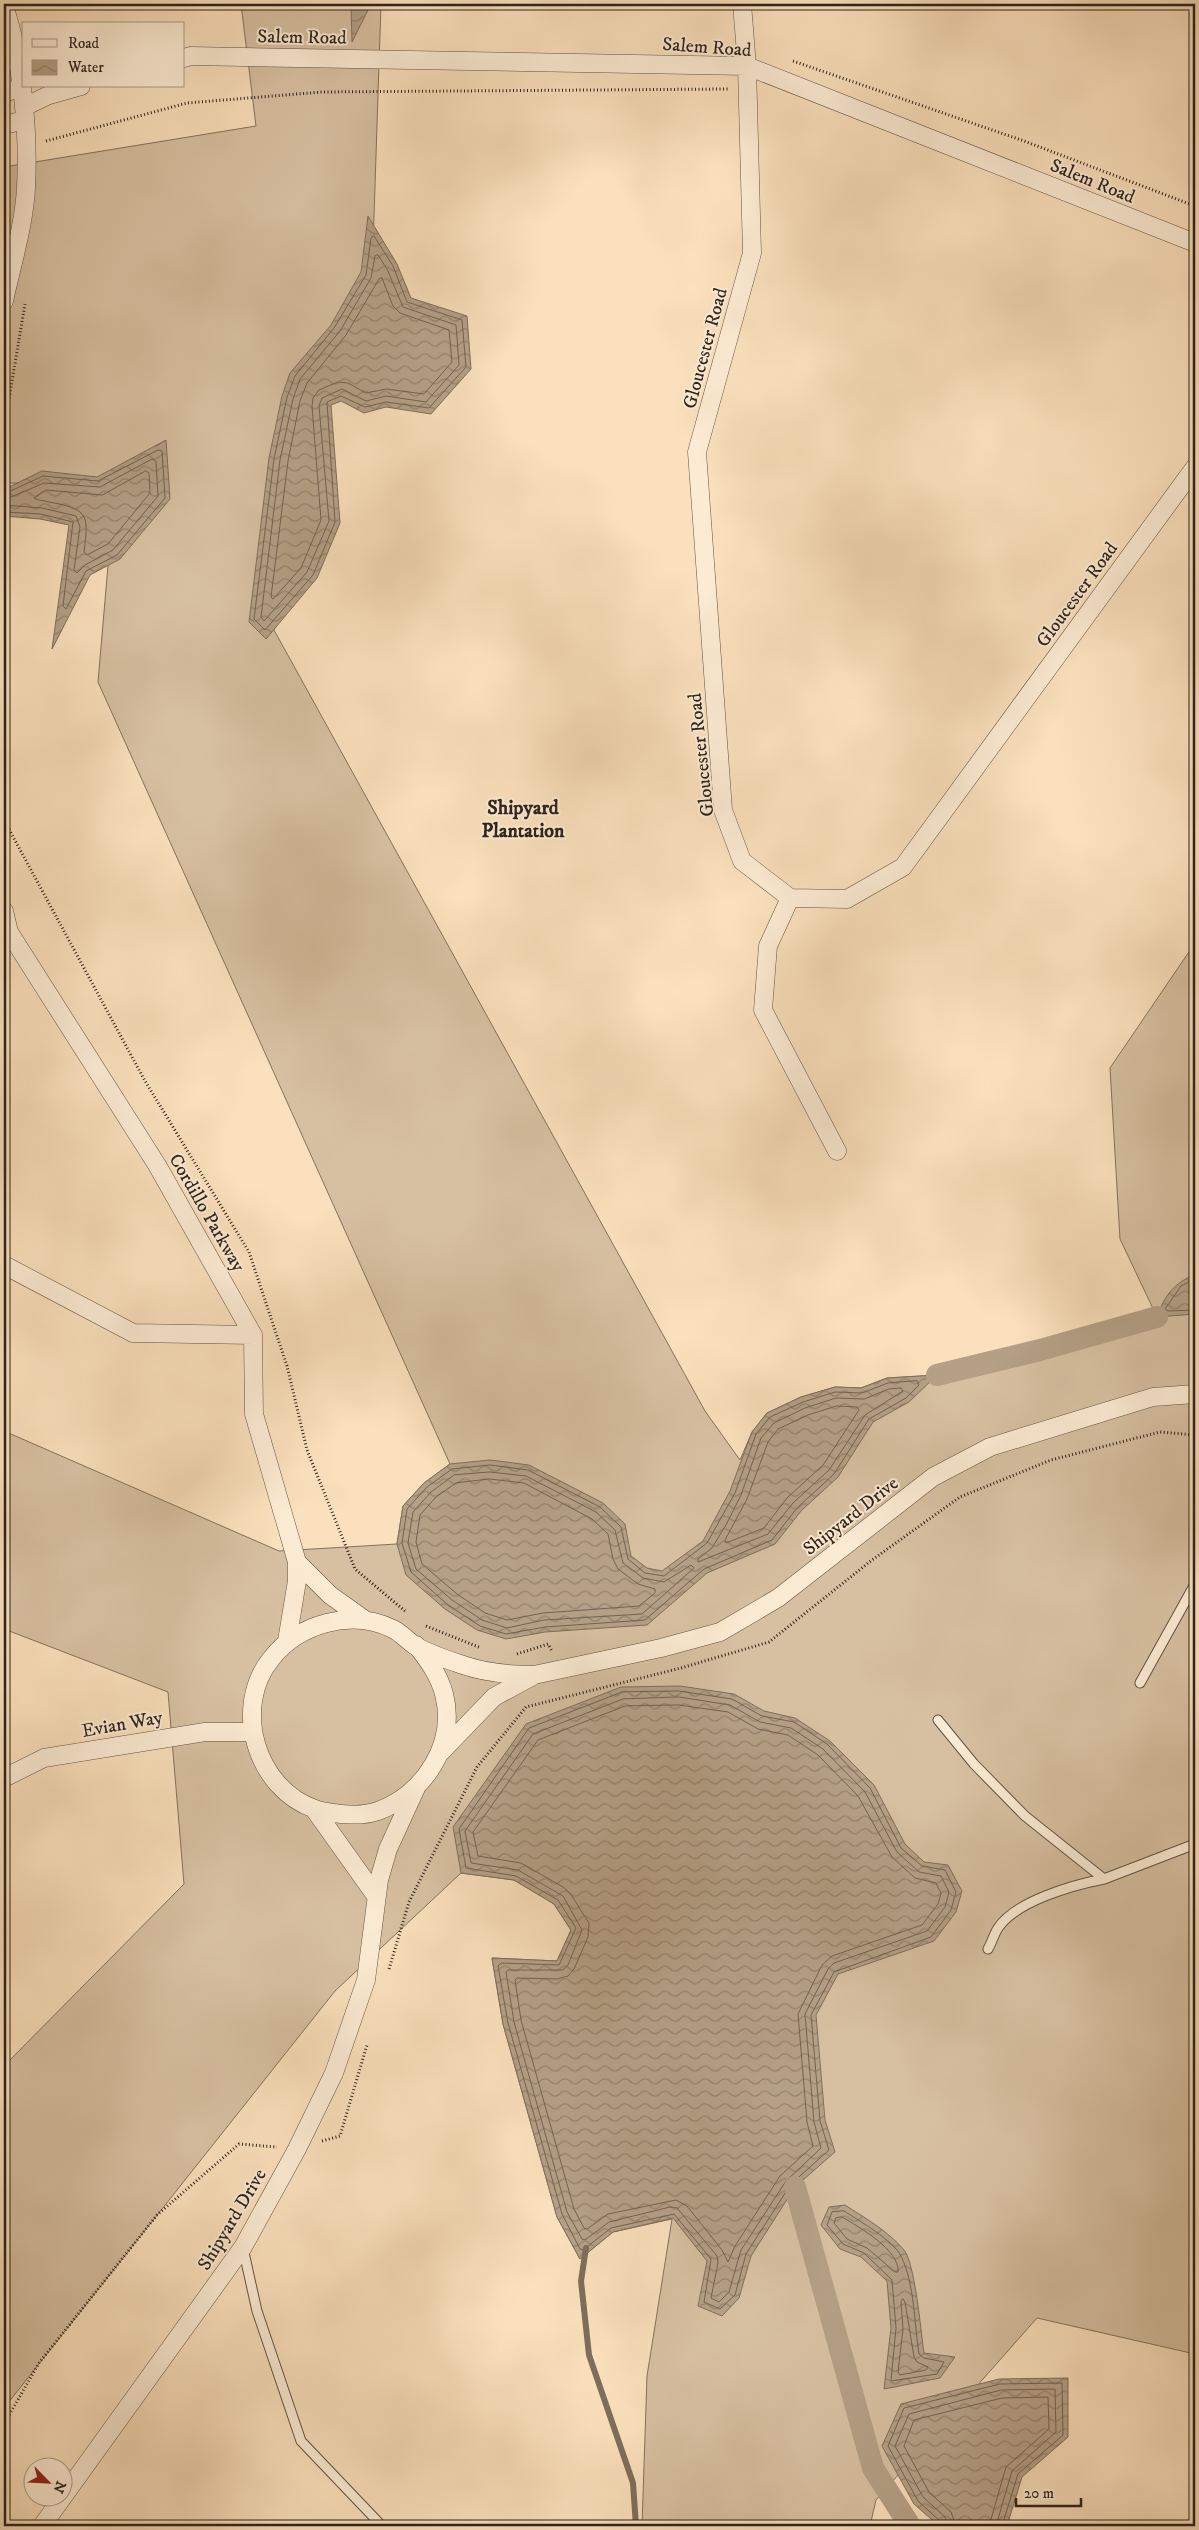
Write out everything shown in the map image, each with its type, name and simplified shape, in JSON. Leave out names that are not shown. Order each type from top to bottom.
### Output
[{"type":"street","name":"Gloucester Road","points":[[742,4],[748,89],[752,253],[697,452],[723,810],[742,861],[790,898],[847,899],[903,867],[1195,467]]},
{"type":"street","points":[[4,6],[14,36],[12,91],[25,113],[26,189],[4,301]]},
{"type":"street","name":"Salem Road","points":[[185,58],[201,56],[747,66],[1195,243]]},
{"type":"street","points":[[4,125],[25,113],[48,95],[74,88]]},
{"type":"street","points":[[790,898],[768,946],[763,1010],[837,1151]]},
{"type":"street","name":"Cordillo Parkway","points":[[4,911],[9,932],[157,1165],[253,1334],[254,1414],[297,1562],[297,1581],[287,1641]]},
{"type":"street","points":[[4,1265],[134,1333],[253,1334]]},
{"type":"street","name":"Shipyard Drive","points":[[416,1645],[460,1664],[515,1675],[534,1675],[661,1648],[720,1632],[778,1598],[933,1477],[990,1447],[1153,1397],[1195,1394]]},
{"type":"street","name":"Cordillo Parkway","points":[[297,1562],[330,1595],[365,1620]]},
{"type":"street","points":[[336,1620],[365,1620],[392,1629],[416,1645],[434,1668],[444,1695],[446,1724],[440,1753],[425,1779],[403,1799],[376,1811],[347,1815],[314,1809],[284,1791],[263,1765],[252,1732],[251,1707],[258,1682],[270,1660],[287,1641],[307,1630],[336,1620]]},
{"type":"street","name":"Shipyard Drive","points":[[440,1753],[494,1697],[534,1675]]},
{"type":"street","name":"Evian Way","points":[[4,1778],[44,1758],[205,1732],[252,1732]]},
{"type":"street","name":"Shipyard Drive","points":[[42,2526],[243,2248],[297,2149],[334,2073],[366,1980],[376,1896],[388,1849],[416,1787]]},
{"type":"street","points":[[314,1809],[376,1896]]},
{"type":"lane","points":[[1140,1683],[1195,1584]]},
{"type":"lane","points":[[938,1720],[974,1764],[1025,1816],[1104,1879]]},
{"type":"lane","points":[[988,1949],[999,1927],[1022,1907],[1072,1886],[1104,1879],[1195,1844]]},
{"type":"lane","points":[[243,2248],[257,2312],[301,2441],[382,2526]]},
{"type":"path","points":[[792,60],[1024,141],[1195,206]]},
{"type":"path","points":[[718,65],[718,90]]},
{"type":"path","points":[[46,140],[187,103],[322,92],[748,89]]},
{"type":"path","points":[[4,820],[145,1081],[249,1252],[287,1366],[307,1450],[355,1569],[406,1612]]},
{"type":"path","points":[[387,1977],[409,1902],[477,1767],[526,1707],[682,1668],[769,1642],[872,1560],[960,1497],[1050,1460],[1160,1432],[1195,1435]]},
{"type":"path","points":[[420,1624],[489,1651]]},
{"type":"path","points":[[515,1655],[548,1644],[579,1694]]},
{"type":"path","points":[[4,2424],[39,2363],[157,2215],[239,2144],[297,2149],[340,2136],[367,2042]]},
{"type":"shaded area","points":[[241,4],[381,4],[369,368],[308,406],[274,630],[705,1411],[740,1460],[752,1432],[767,1413],[801,1397],[835,1387],[861,1388],[887,1378],[937,1375],[1040,1350],[1157,1317],[1120,1239],[1110,1068],[1195,943],[1195,2354],[1037,2318],[876,2500],[870,2526],[642,2526],[647,2376],[672,2219],[613,2232],[580,2259],[557,2217],[503,2024],[492,1958],[557,1961],[571,1930],[554,1904],[514,1880],[461,1873],[335,1991],[4,2408],[4,2066],[184,1884],[168,1692],[4,1629],[4,1431],[279,1551],[397,1544],[403,1506],[424,1483],[450,1464],[98,682],[115,484],[4,483],[4,167],[256,126]]},
{"type":"water","points":[[351,4],[371,4],[352,42]]},
{"type":"water","points":[[368,216],[397,264],[411,298],[467,316],[471,369],[431,414],[386,407],[364,413],[341,401],[331,405],[340,523],[317,578],[266,639],[249,622],[269,458],[282,396],[290,373],[331,325],[361,272]]},
{"type":"water","points":[[166,440],[170,499],[120,559],[90,575],[52,649],[69,525],[40,519],[4,516],[5,489],[42,471],[97,477]]},
{"type":"water","points":[[1195,1274],[1195,1314],[1157,1317],[1163,1302],[1171,1291],[1181,1282]]},
{"type":"water","points":[[937,1375],[909,1402],[873,1422],[838,1477],[801,1511],[775,1544],[707,1573],[647,1625],[545,1632],[506,1639],[477,1630],[445,1609],[406,1575],[397,1544],[403,1506],[424,1483],[450,1464],[490,1460],[529,1465],[603,1503],[625,1524],[631,1556],[647,1568],[662,1571],[703,1541],[730,1491],[752,1432],[767,1413],[801,1397],[835,1387],[861,1388],[887,1378]]},
{"type":"water","points":[[680,1686],[734,1694],[764,1711],[795,1718],[830,1741],[874,1785],[905,1844],[924,1862],[948,1865],[962,1891],[956,1912],[934,1941],[838,1974],[816,2015],[825,2120],[835,2152],[795,2187],[751,2256],[739,2298],[722,2316],[698,2306],[707,2261],[673,2218],[613,2232],[580,2259],[557,2217],[503,2024],[492,1958],[557,1961],[571,1930],[554,1904],[514,1880],[461,1873],[453,1827],[526,1724],[621,1687]]},
{"type":"water","points":[[845,2205],[884,2231],[898,2243],[908,2257],[914,2283],[924,2353],[955,2357],[940,2378],[884,2389],[891,2328],[887,2281],[861,2257],[840,2249],[821,2225],[829,2207]]},
{"type":"water","points":[[1068,2378],[1068,2437],[1022,2477],[1007,2526],[939,2526],[914,2504],[882,2446],[901,2404],[999,2379]]},
{"type":"waterway","points":[[937,1375],[1040,1350],[1157,1317]]},
{"type":"waterway","points":[[795,2187],[873,2468],[910,2526]]},
{"type":"waterway","points":[[586,2248],[581,2281],[589,2355],[633,2483],[636,2526]]},
{"type":"district","name":"Shipyard Plantation","points":[[523,818]]}]
